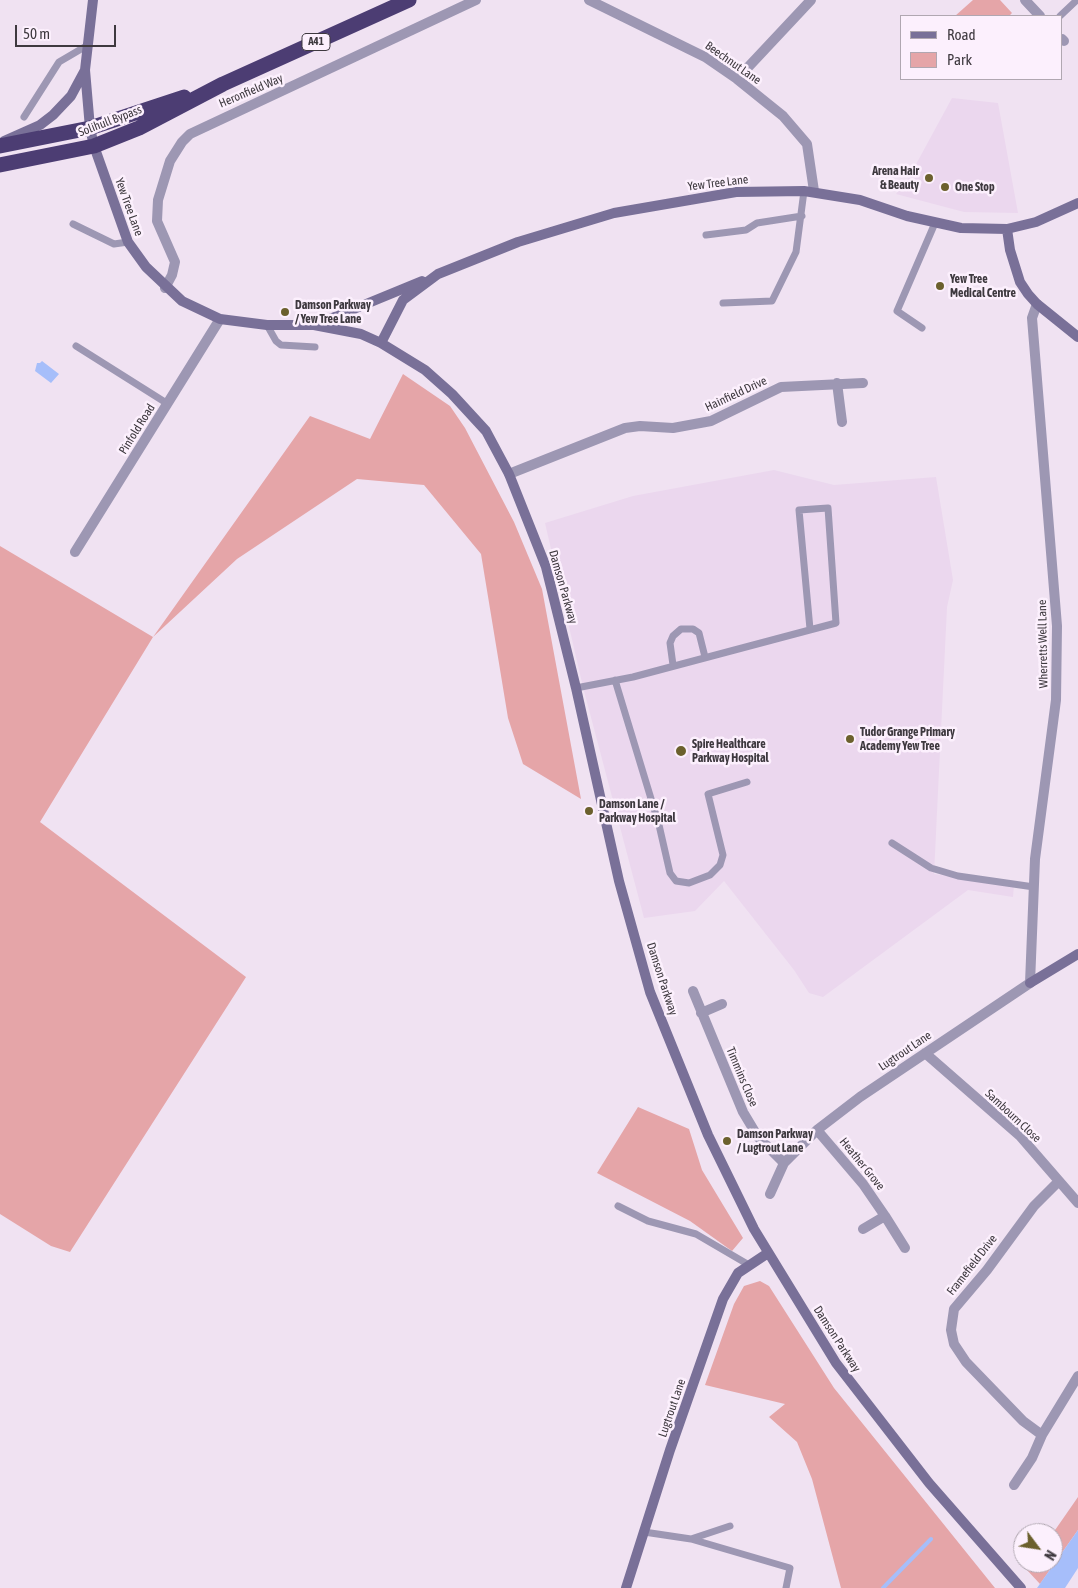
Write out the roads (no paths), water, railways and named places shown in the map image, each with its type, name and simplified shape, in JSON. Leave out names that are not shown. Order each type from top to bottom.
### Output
[{"type":"highway","name":"Solihull Bypass","points":[[0,165],[94,146],[139,128],[223,84],[408,0]]},
{"type":"highway","name":"Solihull Bypass","points":[[0,144],[90,128],[223,84]]},
{"type":"street","points":[[0,144],[54,115],[71,96],[85,70],[93,0]]},
{"type":"street","name":"Heronfield Way","points":[[165,288],[172,274],[175,262],[157,220],[158,200],[170,161],[182,142],[190,134],[476,0]]},
{"type":"street","name":"Beechnut Lane","points":[[589,0],[705,57],[737,79],[783,116],[807,144],[809,191]]},
{"type":"street","points":[[737,79],[811,0]]},
{"type":"street","points":[[1025,0],[1039,15]]},
{"type":"street","name":"Yew Tree Lane","points":[[85,70],[90,128],[94,146],[128,242],[146,267],[165,288],[182,301],[220,319],[267,325],[314,325],[361,334],[381,342],[403,300],[438,274]]},
{"type":"street","name":"Yew Tree Lane","points":[[314,325],[518,242],[614,212],[736,192],[809,191],[860,200],[935,223],[961,228],[1007,230],[1036,222],[1078,203]]},
{"type":"street","points":[[1007,230],[1010,250],[1020,282],[1037,304],[1078,337]]},
{"type":"street","name":"Wherretts Well Lane","points":[[1030,983],[1035,858],[1056,700],[1057,626],[1032,318],[1037,304]]},
{"type":"street","name":"Pinfold Road","points":[[75,552],[220,319]]},
{"type":"street","name":"Damson Parkway","points":[[381,342],[424,370],[452,394],[486,431],[509,474],[546,567],[576,688],[619,881],[650,992],[708,1135],[736,1196],[768,1253],[836,1364],[929,1483],[1021,1588]]},
{"type":"street","points":[[837,383],[842,422]]},
{"type":"street","name":"Hainfield Drive","points":[[509,474],[625,428],[640,426],[673,428],[711,421],[781,387],[863,383]]},
{"type":"street","name":"Lugtrout Lane","points":[[770,1194],[784,1163],[817,1130],[860,1097],[925,1053],[1030,983],[1078,954]]},
{"type":"street","name":"Timmins Close","points":[[693,991],[743,1112],[758,1137],[784,1163]]},
{"type":"street","points":[[701,1013],[722,1004]]},
{"type":"street","name":"Sambourn Close","points":[[925,1053],[1020,1136],[1078,1203]]},
{"type":"street","name":"Heather Grove","points":[[817,1130],[864,1184],[905,1248]]},
{"type":"street","name":"Framefield Drive","points":[[1042,1435],[1023,1421],[966,1362],[954,1344],[951,1330],[954,1309],[987,1270],[1034,1206],[1059,1181]]},
{"type":"street","points":[[863,1229],[885,1216]]},
{"type":"street","name":"Lugtrout Lane","points":[[626,1588],[670,1450],[723,1299],[738,1273],[768,1253]]},
{"type":"street","points":[[1014,1486],[1078,1376]]},
{"type":"lane","points":[[1061,15],[1077,0]]},
{"type":"lane","points":[[24,117],[58,62],[88,45]]},
{"type":"lane","points":[[723,303],[772,300],[796,252],[802,216],[809,191]]},
{"type":"lane","points":[[706,235],[746,230],[756,223],[802,216]]},
{"type":"lane","points":[[922,328],[897,311],[935,223]]},
{"type":"lane","points":[[73,224],[114,244],[128,242]]},
{"type":"lane","points":[[267,325],[276,342],[280,345],[315,347]]},
{"type":"lane","points":[[76,346],[168,404]]},
{"type":"lane","points":[[576,688],[615,680],[836,623],[828,508],[799,510],[810,629]]},
{"type":"lane","points":[[673,665],[670,643],[673,636],[681,629],[693,629],[699,633],[705,657]]},
{"type":"lane","points":[[615,680],[659,825],[670,873],[676,880],[689,883],[710,875],[720,865],[723,855],[708,794],[747,782]]},
{"type":"lane","points":[[892,843],[931,868],[958,876],[1034,887]]},
{"type":"lane","points":[[618,1206],[648,1221],[696,1234],[749,1265]]},
{"type":"lane","points":[[691,1539],[730,1526]]},
{"type":"lane","points":[[644,1532],[691,1539],[790,1568],[786,1588]]},
{"type":"water","points":[[42,361],[59,374],[51,383],[35,371],[37,363]]},
{"type":"water","points":[[1078,1530],[1078,1568],[1065,1588],[1037,1588],[1048,1573],[1063,1573],[1063,1551]]},
{"type":"waterway","points":[[883,1588],[931,1539]]},
{"type":"place","name":"Arena Hair & Beauty","points":[[929,178]]},
{"type":"place","name":"One Stop","points":[[945,187]]},
{"type":"place","name":"Yew Tree Medical Centre","points":[[940,286]]},
{"type":"place","name":"Damson Parkway / Yew Tree Lane","points":[[285,312]]},
{"type":"place","name":"Tudor Grange Primary Academy Yew Tree","points":[[850,739]]},
{"type":"place","name":"Spire Healthcare Parkway Hospital","points":[[681,751]]},
{"type":"place","name":"Damson Lane / Parkway Hospital","points":[[589,811]]},
{"type":"place","name":"Damson Parkway / Lugtrout Lane","points":[[727,1141]]}]
